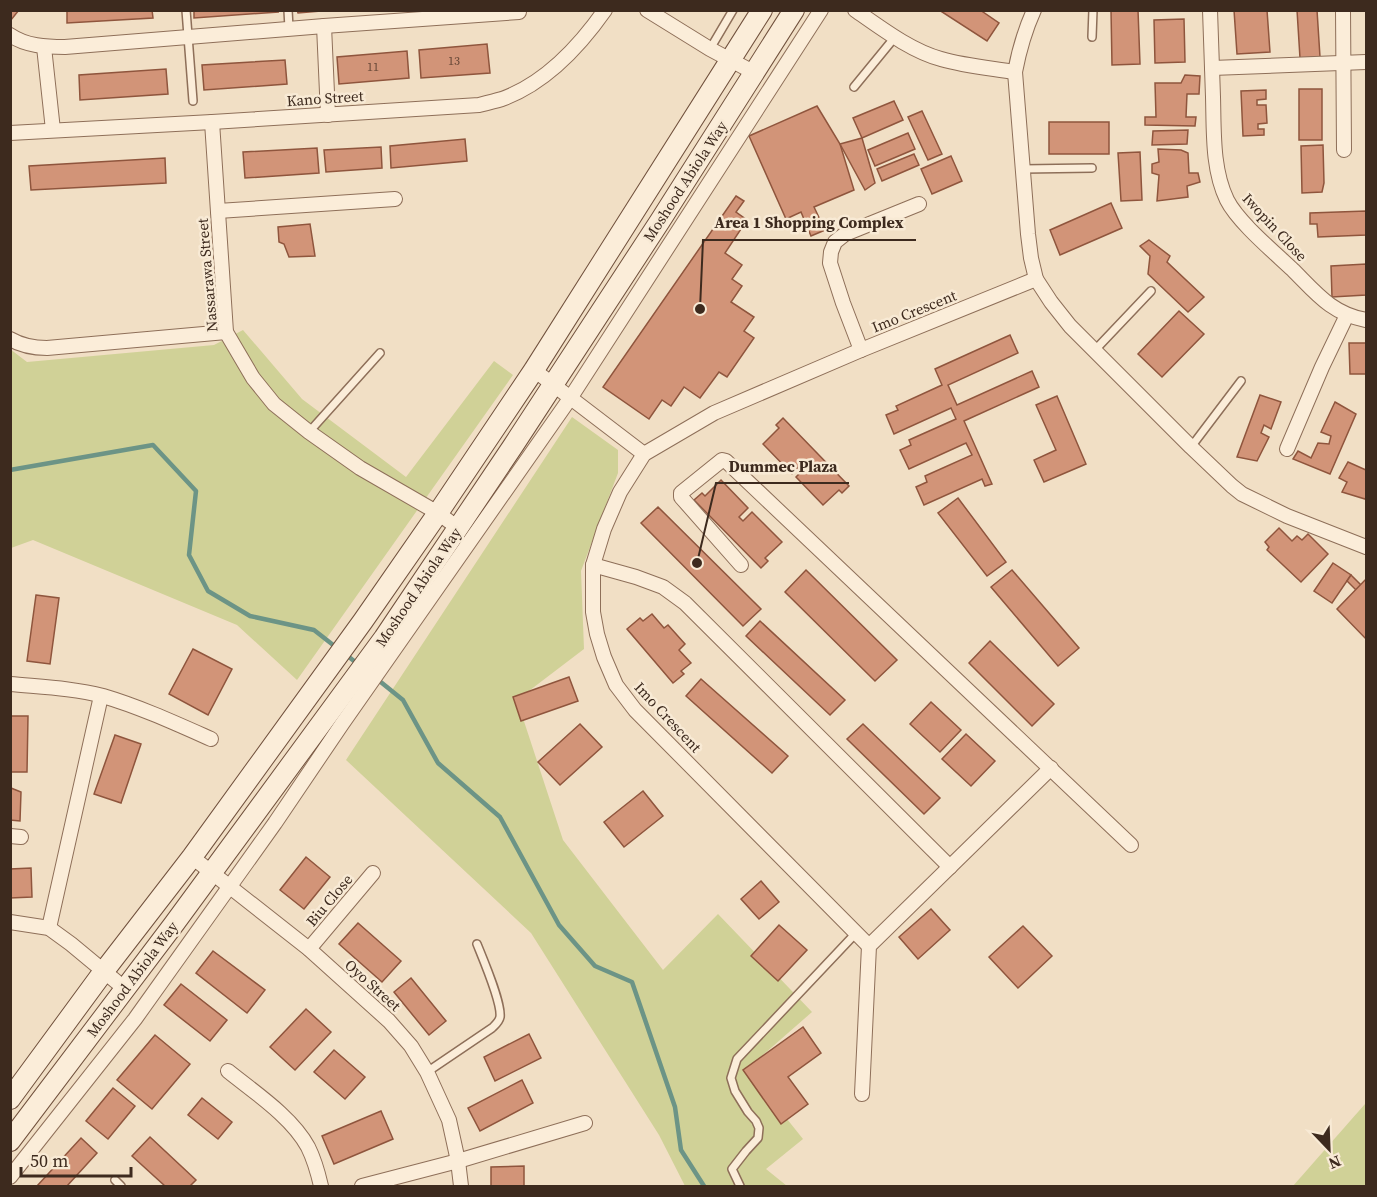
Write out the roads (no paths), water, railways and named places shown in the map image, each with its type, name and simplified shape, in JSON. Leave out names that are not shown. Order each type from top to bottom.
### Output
[{"type":"main road","name":"Moshood Abiola Way","points":[[10,1099],[104,971],[192,857],[363,621],[438,513],[534,370],[762,10]]},
{"type":"main road","name":"Moshood Abiola Way","points":[[10,1141],[174,924],[384,638],[654,231],[795,10]]},
{"type":"street","name":"Kano Street","points":[[10,133],[479,105],[502,99],[547,74],[585,38],[605,10]]},
{"type":"street","points":[[647,10],[710,49],[755,73]]},
{"type":"street","points":[[10,1177],[135,1019],[275,823],[571,397],[821,10]]},
{"type":"street","points":[[855,10],[895,37],[939,59],[1015,72]]},
{"type":"street","points":[[1034,10],[1015,72],[1028,234],[1036,279],[1070,326],[1191,447],[1242,494],[1287,516],[1365,544]]},
{"type":"street","name":"Iwopin Close","points":[[1210,10],[1215,145],[1220,178],[1228,201],[1243,221],[1322,298],[1337,310],[1354,318],[1366,320]]},
{"type":"street","points":[[1343,10],[1344,150]]},
{"type":"street","points":[[10,34],[18,40],[44,47],[65,47],[519,12]]},
{"type":"street","points":[[324,26],[328,115]]},
{"type":"street","points":[[44,47],[53,130]]},
{"type":"street","points":[[1212,68],[1366,62]]},
{"type":"street","name":"Nassarawa Street","points":[[212,122],[226,332],[248,369],[262,391],[274,404],[309,432],[360,468],[438,513],[458,528]]},
{"type":"street","points":[[218,211],[395,199]]},
{"type":"street","points":[[861,350],[830,263],[831,252],[836,242],[845,234],[919,204]]},
{"type":"street","name":"Imo Crescent","points":[[869,946],[635,710],[616,685],[604,657],[595,623],[593,565],[604,529],[620,492],[644,454],[714,413],[1036,279]]},
{"type":"street","points":[[1287,449],[1347,315]]},
{"type":"street","points":[[10,339],[21,345],[47,348],[226,332]]},
{"type":"street","points":[[534,370],[644,454]]},
{"type":"street","points":[[741,565],[681,497],[681,493],[722,460],[726,461],[1131,845]]},
{"type":"street","points":[[593,565],[663,587],[685,603],[950,867]]},
{"type":"street","points":[[10,684],[58,688],[101,696],[154,713],[211,739]]},
{"type":"street","points":[[49,928],[101,696]]},
{"type":"street","points":[[862,1094],[869,946],[1051,768]]},
{"type":"street","name":"Oyo Street","points":[[192,857],[309,949],[388,1021],[411,1046],[427,1072],[449,1120],[461,1186]]},
{"type":"street","name":"Biu Close","points":[[309,949],[373,873]]},
{"type":"street","points":[[10,922],[49,928],[124,988]]},
{"type":"street","points":[[228,1071],[270,1104],[297,1130],[308,1147],[321,1186]]},
{"type":"street","points":[[362,1186],[458,1161],[585,1123]]},
{"type":"lane","points":[[186,10],[193,101]]},
{"type":"lane","points":[[288,10],[290,28]]},
{"type":"lane","points":[[710,49],[733,10]]},
{"type":"lane","points":[[1092,37],[1093,10]]},
{"type":"lane","points":[[854,87],[895,37]]},
{"type":"lane","points":[[1023,169],[1092,168]]},
{"type":"lane","points":[[1095,350],[1151,291]]},
{"type":"lane","points":[[309,432],[380,353]]},
{"type":"lane","points":[[1191,447],[1241,381]]},
{"type":"lane","points":[[740,1186],[732,1169],[758,1138],[759,1128],[735,1091],[731,1078],[737,1059],[856,933]]},
{"type":"lane","points":[[427,1072],[492,1028],[500,1017],[492,982],[477,944]]},
{"type":"lane","points":[[115,1180],[121,1186]]},
{"type":"waterway","points":[[10,470],[153,445],[196,491],[189,555],[208,591],[250,616],[314,630],[337,648]]},
{"type":"waterway","points":[[344,653],[359,665]]},
{"type":"waterway","points":[[377,679],[403,700],[438,763],[500,817],[559,925],[595,966],[632,982],[675,1107],[681,1150],[704,1186]]},
{"type":"place","name":"Area 1 Shopping Complex","points":[[700,309]]},
{"type":"place","name":"Dummec Plaza","points":[[697,563]]}]
